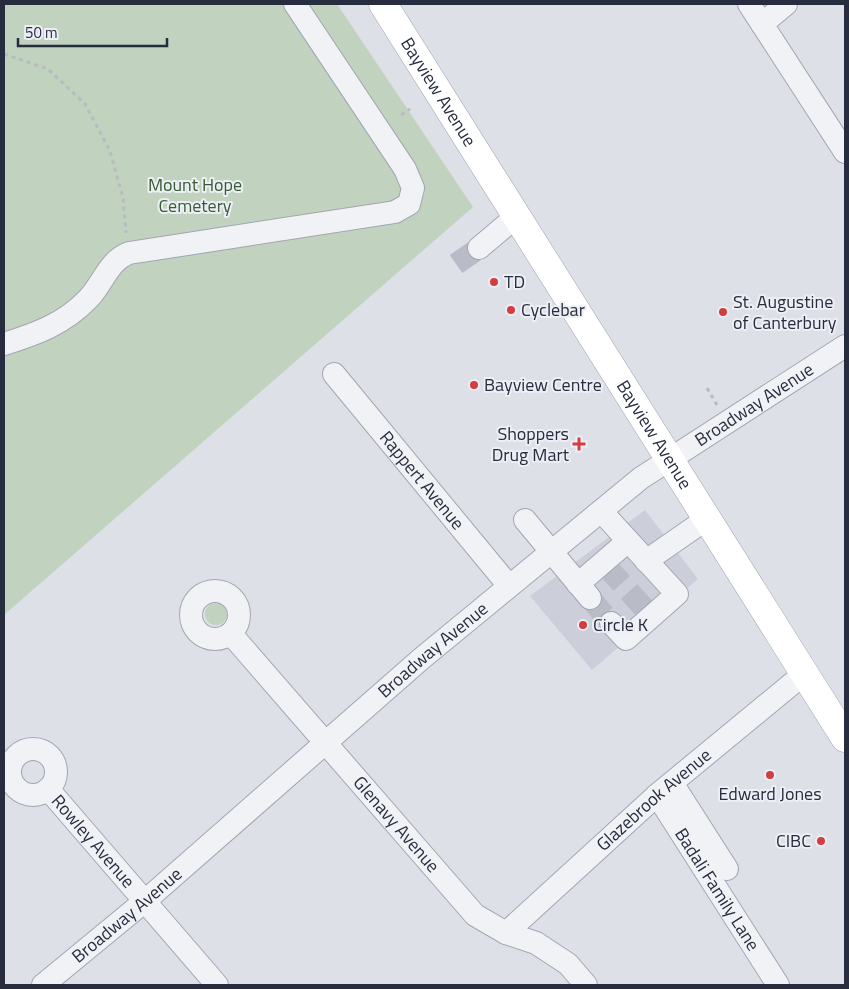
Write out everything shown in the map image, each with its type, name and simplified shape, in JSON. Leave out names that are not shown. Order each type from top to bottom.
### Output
[{"type":"main road","name":"Bayview Avenue","points":[[383,4],[845,738]]},
{"type":"street","points":[[4,344],[35,334],[66,319],[94,293],[116,261],[129,253],[395,212],[409,204],[413,188],[406,169],[295,4]]},
{"type":"street","points":[[749,4],[845,152]]},
{"type":"street","points":[[762,24],[786,4]]},
{"type":"street","points":[[479,248],[517,216]]},
{"type":"street","name":"Broadway Avenue","points":[[43,985],[145,901],[509,586],[640,478],[845,346]]},
{"type":"street","name":"Rappert Avenue","points":[[334,374],[509,586]]},
{"type":"street","points":[[601,510],[677,594],[647,612],[626,639],[612,623]]},
{"type":"street","points":[[646,561],[708,518]]},
{"type":"street","points":[[525,520],[584,591],[628,540]]},
{"type":"street","name":"Glenavy Avenue","points":[[231,634],[475,915],[506,933],[536,943],[568,964],[586,985]]},
{"type":"street","name":"Glazebrook Avenue","points":[[506,933],[665,789],[805,673]]},
{"type":"street","name":"Rowley Avenue","points":[[48,789],[217,985]]},
{"type":"street","points":[[665,789],[726,869]]},
{"type":"street","name":"Badali Family Lane","points":[[665,789],[778,985]]},
{"type":"path","points":[[4,54],[48,70],[85,104],[110,151],[122,198],[129,253]]},
{"type":"path","points":[[401,115],[410,109]]},
{"type":"path","points":[[707,388],[717,406]]},
{"type":"shaded area","points":[[645,510],[698,579],[592,670],[530,596]]},
{"type":"green space","name":"Mount Hope Cemetery","points":[[4,4],[337,4],[473,207],[4,615]]},
{"type":"green space","points":[[216,603],[224,606],[227,614],[224,622],[216,625],[208,622],[205,614],[208,606]]},
{"type":"tunnel","points":[[456,264],[479,248]]},
{"type":"tunnel","points":[[607,567],[644,608]]},
{"type":"tunnel","points":[[590,598],[611,623]]},
{"type":"place","name":"TD","points":[[494,282]]},
{"type":"place","name":"Cyclebar","points":[[511,310]]},
{"type":"place","name":"St. Augustine of Canterbury","points":[[723,312]]},
{"type":"place","name":"Bayview Centre","points":[[474,385]]},
{"type":"place","name":"Shoppers Drug Mart","points":[[579,444]]},
{"type":"place","name":"Circle K","points":[[583,625]]},
{"type":"place","name":"Edward Jones","points":[[770,775]]},
{"type":"place","name":"CIBC","points":[[821,841]]}]
